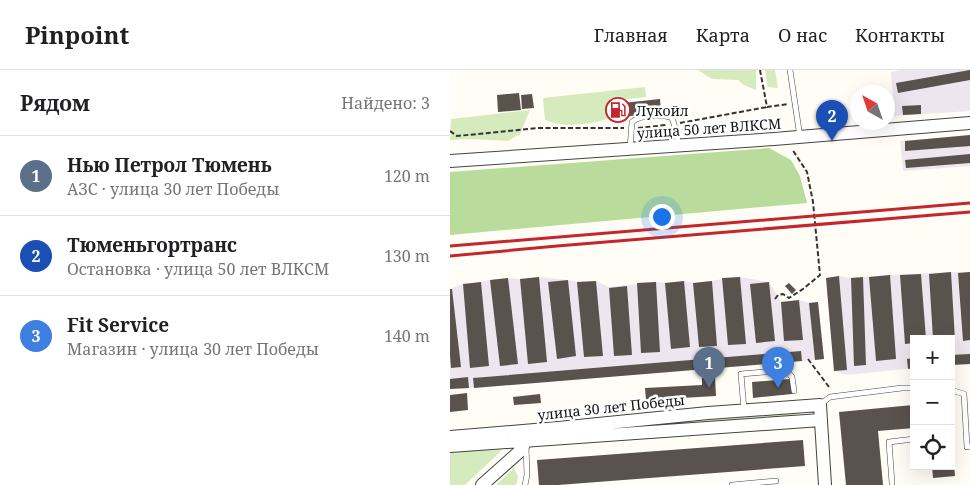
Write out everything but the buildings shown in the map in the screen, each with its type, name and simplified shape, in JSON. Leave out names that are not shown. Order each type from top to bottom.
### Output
[{"type":"street","name":"улица 50 лет ВЛКСМ","points":[[450,161],[679,146],[970,123]]},
{"type":"street","name":"улица 30 лет Победы","points":[[450,446],[708,413],[820,405]]},
{"type":"street","points":[[820,405],[825,485]]},
{"type":"street","name":"улица 30 лет Победы","points":[[450,436],[525,436],[821,420]]},
{"type":"street","points":[[472,485],[525,436]]},
{"type":"street","points":[[482,485],[518,452],[525,436]]},
{"type":"lane","points":[[790,70],[800,137]]},
{"type":"lane","points":[[630,149],[632,122],[636,118],[665,115],[672,118],[679,146]]},
{"type":"lane","points":[[744,410],[741,374],[786,370],[792,377],[794,391]]},
{"type":"lane","points":[[820,405],[830,396],[910,388]]},
{"type":"lane","points":[[955,391],[964,394],[966,446],[970,446]]},
{"type":"lane","points":[[525,436],[527,475],[525,485]]},
{"type":"lane","points":[[892,483],[889,442],[910,439]]},
{"type":"lane","points":[[732,485],[776,481]]},
{"type":"path","points":[[760,70],[766,107]]},
{"type":"path","points":[[450,131],[457,136],[538,128],[632,128],[674,124],[796,103]]},
{"type":"path","points":[[774,300],[778,295],[783,294],[789,298],[820,275],[813,202],[806,172],[791,149]]},
{"type":"path","points":[[808,359],[829,387]]},
{"type":"shaded area","points":[[901,70],[970,70],[970,111],[895,116],[895,85],[892,85],[891,72]]},
{"type":"shaded area","points":[[970,135],[970,166],[903,171],[900,141]]},
{"type":"shaded area","points":[[970,272],[970,364],[955,365],[955,335],[910,335],[910,368],[847,375],[834,371],[826,278]]},
{"type":"shaded area","points":[[539,277],[577,282],[596,281],[609,287],[656,282],[684,281],[693,283],[740,277],[769,282],[781,302],[799,300],[809,303],[818,302],[824,359],[450,389],[450,289],[463,284],[490,280]]},
{"type":"green space","points":[[698,70],[756,70],[756,90],[738,80],[712,79]]},
{"type":"green space","points":[[765,70],[775,70],[778,88],[768,87]]},
{"type":"green space","points":[[645,87],[646,97],[612,101],[611,118],[587,124],[569,125],[545,120],[543,98]]},
{"type":"green space","points":[[530,110],[520,134],[508,141],[450,140],[451,119]]},
{"type":"green space","points":[[769,148],[791,160],[800,176],[807,203],[450,235],[450,172]]},
{"type":"green space","points":[[796,413],[797,416],[548,434],[547,431]]},
{"type":"green space","points":[[503,447],[465,485],[450,485],[450,450]]},
{"type":"green space","points":[[514,468],[518,477],[516,485],[496,485]]},
{"type":"railway","points":[[450,246],[970,203]]},
{"type":"railway","points":[[450,256],[970,212]]},
{"type":"place","name":"Лукойл","points":[[618,110]]},
{"type":"place","name":"Тюменьгортранс","points":[[832,141]]},
{"type":"place","name":"Нью Петрол Тюмень","points":[[709,388]]},
{"type":"place","name":"Fit Service","points":[[778,388]]}]
